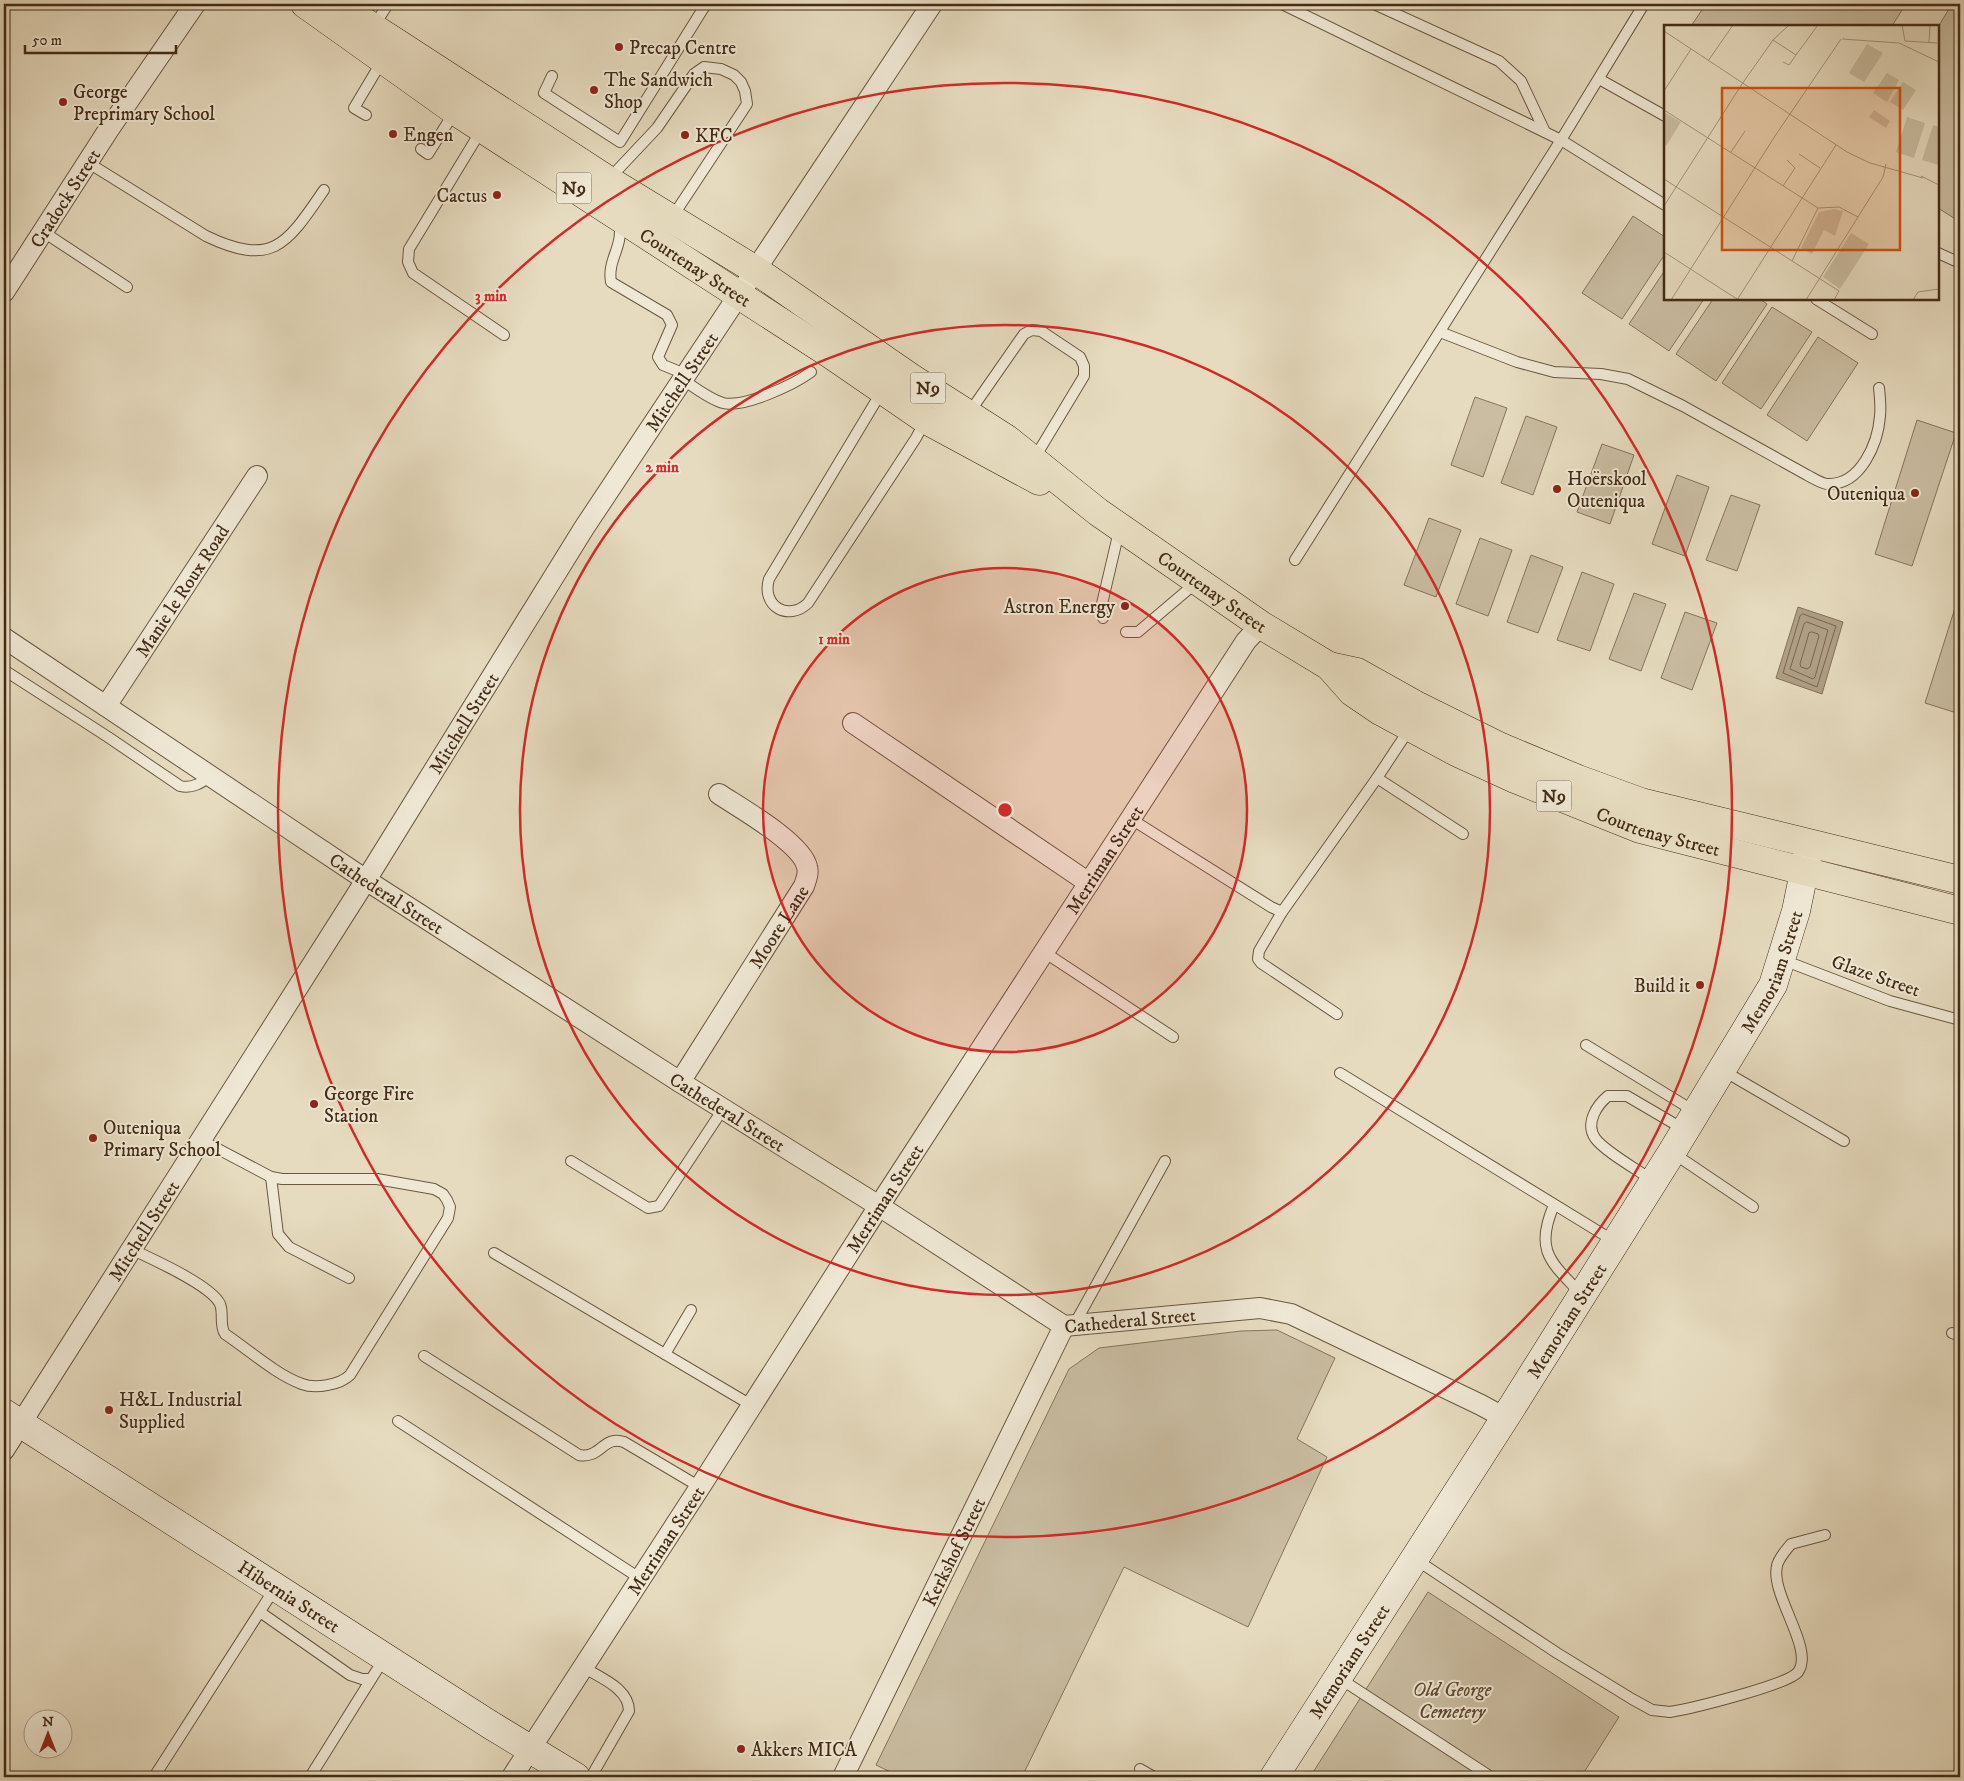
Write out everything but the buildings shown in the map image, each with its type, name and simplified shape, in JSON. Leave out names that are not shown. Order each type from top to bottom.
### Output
[{"type":"highway","name":"Courtenay Street","points":[[305,4],[455,111],[740,295],[926,420],[1098,512]]},
{"type":"highway","name":"Courtenay Street","points":[[337,4],[670,220],[754,269],[910,376],[1007,439],[1098,512],[1261,625],[1329,666],[1352,692],[1380,711],[1456,752],[1539,790],[1640,829],[1960,911]]},
{"type":"highway","name":"Courtenay Street","points":[[1329,666],[1357,672],[1464,730],[1532,760],[1641,802],[1811,842],[1960,880]]},
{"type":"street","name":"Cradock Street","points":[[4,292],[87,162],[195,4]]},
{"type":"street","name":"Mitchell Street","points":[[4,1450],[12,1419],[131,1249],[366,880],[578,537],[740,295],[754,269],[932,4]]},
{"type":"street","name":"Manie le Roux Road","points":[[106,706],[257,476]]},
{"type":"street","name":"Merriman Street","points":[[512,1777],[879,1206],[1246,641],[1261,625]]},
{"type":"street","name":"Cathederal Street","points":[[4,638],[366,880],[680,1082],[1069,1326],[1260,1308],[1291,1314],[1481,1405],[1504,1418]]},
{"type":"street","points":[[853,723],[1089,883]]},
{"type":"street","name":"Moore Lane","points":[[680,1082],[804,886],[807,876],[807,866],[792,843],[719,794]]},
{"type":"street","name":"Memoriam Street","points":[[1274,1777],[1582,1295],[1685,1131],[1773,984],[1796,911],[1811,842]]},
{"type":"street","name":"Kerkshof Street","points":[[843,1777],[1069,1326]]},
{"type":"street","name":"Hibernia Street","points":[[12,1419],[276,1588],[378,1668],[530,1748],[576,1777]]},
{"type":"lane","points":[[374,27],[388,4]]},
{"type":"lane","points":[[552,76],[544,93],[620,142],[706,4]]},
{"type":"lane","points":[[1282,4],[1561,140],[1664,204]]},
{"type":"lane","points":[[1374,4],[1499,61],[1521,81],[1545,132]]},
{"type":"lane","points":[[1294,560],[1561,140],[1644,4]]},
{"type":"lane","points":[[366,115],[354,108],[383,60]]},
{"type":"lane","points":[[608,180],[657,128],[694,74],[704,67],[710,67],[722,69],[734,75],[745,91],[747,104],[670,220]]},
{"type":"lane","points":[[1599,79],[1664,115]]},
{"type":"lane","points":[[421,149],[428,154],[455,111]]},
{"type":"lane","points":[[482,128],[410,250],[408,262],[413,273],[504,335]]},
{"type":"lane","points":[[87,162],[206,236],[226,246],[253,252],[271,248],[289,238],[324,190]]},
{"type":"lane","points":[[618,216],[621,233],[618,248],[609,272],[611,282],[667,315],[672,325],[658,357],[663,365],[720,402],[730,404],[790,386],[810,372]]},
{"type":"lane","points":[[42,231],[127,287]]},
{"type":"lane","points":[[1939,253],[1960,263]]},
{"type":"lane","points":[[1818,300],[1872,334]]},
{"type":"lane","points":[[968,414],[1024,334],[1032,330],[1041,332],[1080,357],[1084,366],[1084,376],[1033,460]]},
{"type":"lane","points":[[1440,332],[1517,362],[1554,372],[1601,374],[1628,379],[1691,411],[1807,475],[1828,484],[1850,479],[1864,464],[1877,434],[1881,414],[1879,388]]},
{"type":"lane","points":[[882,391],[769,579],[766,589],[771,604],[794,612],[801,610],[808,603],[926,420]]},
{"type":"lane","points":[[1104,618],[1101,608],[1120,527]]},
{"type":"lane","points":[[1126,632],[1138,632],[1198,581]]},
{"type":"lane","points":[[4,670],[180,786],[187,788],[211,776]]},
{"type":"lane","points":[[1337,1014],[1261,963],[1258,959],[1259,951],[1282,912],[1411,727]]},
{"type":"lane","points":[[1377,778],[1463,834]]},
{"type":"lane","points":[[1131,819],[1271,907],[1282,912]]},
{"type":"lane","points":[[1044,952],[1173,1037]]},
{"type":"lane","name":"Glaze Street","points":[[1782,960],[1890,1001],[1960,1020]]},
{"type":"lane","points":[[1586,1045],[1685,1131],[1753,1207]]},
{"type":"lane","points":[[1722,1070],[1844,1141]]},
{"type":"lane","points":[[1340,1073],[1615,1242]]},
{"type":"lane","points":[[1653,1180],[1610,1151],[1595,1138],[1592,1131],[1592,1121],[1596,1110],[1608,1096],[1627,1096],[1685,1131]]},
{"type":"lane","points":[[571,1161],[648,1208],[659,1206],[723,1109]]},
{"type":"lane","points":[[131,1249],[207,1290],[220,1304],[222,1327],[225,1334],[286,1376],[309,1386],[340,1382],[350,1376],[448,1218],[450,1207],[443,1194],[434,1189],[377,1180],[282,1180],[271,1178],[200,1140]]},
{"type":"lane","points":[[1069,1326],[1165,1161]]},
{"type":"lane","points":[[271,1178],[278,1234],[282,1240],[289,1247],[349,1278]]},
{"type":"lane","points":[[1554,1205],[1545,1232],[1547,1252],[1555,1266],[1582,1295]]},
{"type":"lane","points":[[494,1253],[752,1405]]},
{"type":"lane","points":[[665,1354],[691,1310]]},
{"type":"lane","points":[[424,1356],[580,1455],[595,1454],[610,1441],[617,1439],[700,1487]]},
{"type":"lane","points":[[398,1421],[640,1579]]},
{"type":"lane","points":[[1414,1558],[1557,1653],[1632,1700],[1652,1710],[1670,1712],[1780,1682],[1798,1673],[1802,1664],[1801,1654],[1796,1635],[1775,1580],[1777,1565],[1790,1544],[1825,1535]]},
{"type":"lane","points":[[154,1777],[276,1588]]},
{"type":"lane","points":[[260,1612],[350,1675],[362,1679],[378,1668]]},
{"type":"lane","points":[[583,1667],[621,1691],[629,1704],[629,1711],[591,1777]]},
{"type":"lane","points":[[310,1777],[378,1668]]},
{"type":"lane","points":[[1338,1677],[1492,1777]]},
{"type":"lane","points":[[1140,1769],[1154,1777]]},
{"type":"green space","points":[[1706,4],[1906,4],[1893,25],[1692,25]]},
{"type":"green space","points":[[1952,4],[1960,4],[1960,222],[1939,209],[1939,25]]},
{"type":"green space","points":[[1633,216],[1664,236],[1664,256],[1622,319],[1582,293]]},
{"type":"green space","points":[[1664,272],[1664,300],[1703,300],[1669,351],[1629,324]]},
{"type":"green space","points":[[1712,300],[1761,300],[1767,304],[1716,381],[1676,354]]},
{"type":"green space","points":[[1772,307],[1812,332],[1761,409],[1722,383]]},
{"type":"green space","points":[[1818,337],[1858,363],[1807,441],[1767,415]]},
{"type":"green space","points":[[1475,397],[1507,408],[1483,477],[1451,465]]},
{"type":"green space","points":[[1526,416],[1557,427],[1533,495],[1501,483]]},
{"type":"green space","name":"Outeniqua","points":[[1917,420],[1956,433],[1912,566],[1875,554]]},
{"type":"green space","points":[[1602,444],[1634,455],[1610,524],[1577,512]]},
{"type":"green space","points":[[1677,475],[1709,487],[1685,556],[1652,544]]},
{"type":"green space","points":[[1731,495],[1760,505],[1737,571],[1706,560]]},
{"type":"green space","points":[[1429,518],[1461,530],[1436,597],[1404,585]]},
{"type":"green space","points":[[1480,538],[1512,550],[1488,616],[1456,604]]},
{"type":"green space","points":[[1531,555],[1563,567],[1538,633],[1507,622]]},
{"type":"green space","points":[[1582,572],[1614,584],[1590,651],[1557,640]]},
{"type":"green space","points":[[1960,592],[1960,714],[1925,703]]},
{"type":"green space","points":[[1634,593],[1666,604],[1641,671],[1609,659]]},
{"type":"green space","points":[[1685,612],[1717,623],[1692,690],[1661,678]]},
{"type":"green space","points":[[1277,1330],[1335,1358],[1297,1439],[1327,1457],[1248,1627],[1124,1567],[1022,1777],[901,1777],[876,1765],[1069,1369],[1099,1348],[1241,1331]]},
{"type":"green space","name":"Old George Cemetery","points":[[1428,1592],[1619,1717],[1581,1777],[1310,1777]]},
{"type":"water","points":[[1798,607],[1843,622],[1822,694],[1776,678]]},
{"type":"place","name":"Precap Centre","points":[[619,47]]},
{"type":"place","name":"The Sandwich Shop","points":[[594,90]]},
{"type":"place","name":"George Preprimary School","points":[[63,102]]},
{"type":"place","name":"Engen","points":[[393,134]]},
{"type":"place","name":"KFC","points":[[685,135]]},
{"type":"place","name":"Cactus","points":[[497,195]]},
{"type":"place","name":"Hoërskool Outeniqua","points":[[1557,489]]},
{"type":"place","name":"Outeniqua","points":[[1915,493]]},
{"type":"place","name":"Astron Energy","points":[[1125,606]]},
{"type":"place","name":"Build it","points":[[1700,985]]},
{"type":"place","name":"George Fire Station","points":[[314,1104]]},
{"type":"place","name":"Outeniqua Primary School","points":[[93,1138]]},
{"type":"place","name":"H&L Industrial Supplied","points":[[109,1410]]},
{"type":"place","name":"Akkers MICA","points":[[741,1749]]}]
